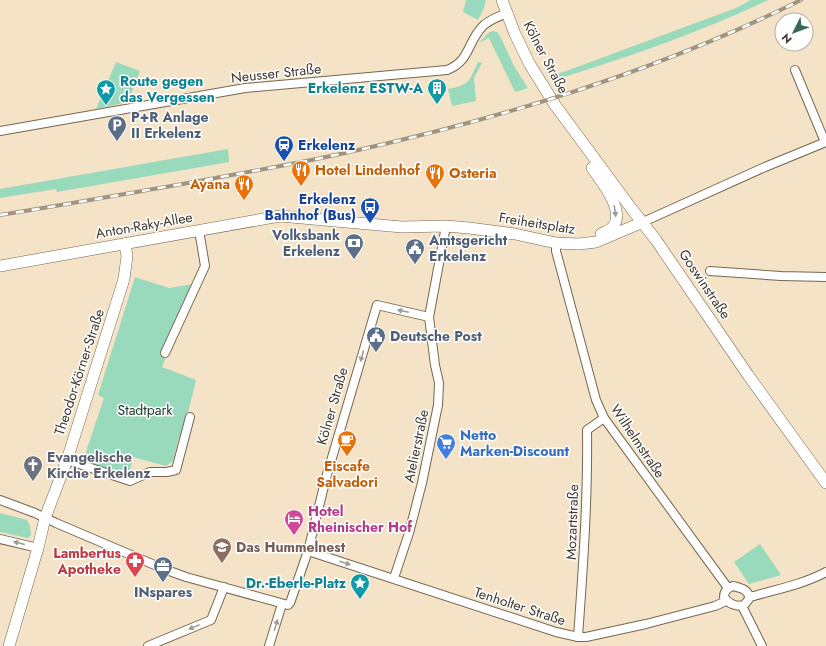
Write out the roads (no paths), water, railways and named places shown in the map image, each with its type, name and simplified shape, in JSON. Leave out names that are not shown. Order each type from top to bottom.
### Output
[{"type":"street","name":"Kölner Straße","points":[[502,0],[506,13],[529,63],[555,105]]},
{"type":"street","name":"Neusser Straße","points":[[0,131],[245,88],[447,70],[460,63],[465,57],[479,31],[487,22],[506,13]]},
{"type":"street","points":[[643,222],[765,167],[825,142],[795,70]]},
{"type":"street","name":"Goswinstraße","points":[[555,105],[580,141],[630,208],[643,222],[674,265],[748,375],[826,483]]},
{"type":"street","points":[[580,141],[580,149],[613,200],[617,214],[616,221],[612,228],[598,236],[596,242]]},
{"type":"street","name":"Anton-Raky-Allee","points":[[0,266],[280,216],[402,227],[446,226]]},
{"type":"street","name":"Freiheitsplatz","points":[[446,226],[515,234],[556,243],[579,244],[596,242],[643,222]]},
{"type":"street","points":[[429,317],[446,226]]},
{"type":"street","points":[[165,353],[205,266],[199,230]]},
{"type":"street","name":"Wilhelmstraße","points":[[556,243],[556,251],[582,349],[596,400],[604,418],[728,588]]},
{"type":"street","name":"Theodor-Körner-Straße","points":[[8,646],[38,548],[45,518],[67,460],[124,279],[127,256],[125,244]]},
{"type":"street","points":[[710,271],[781,276],[826,277]]},
{"type":"street","name":"Kölner Straße","points":[[269,646],[282,604],[290,604],[308,551],[326,478],[377,305],[429,317]]},
{"type":"street","name":"Atelierstraße","points":[[394,578],[403,553],[417,503],[438,406],[439,382],[435,365],[429,317]]},
{"type":"street","points":[[67,460],[130,481],[150,472],[167,472],[176,470],[190,417]]},
{"type":"street","name":"Mozartstraße","points":[[578,637],[584,553],[587,430],[604,418]]},
{"type":"street","points":[[0,500],[35,513],[164,569],[186,577],[282,604]]},
{"type":"street","points":[[0,539],[38,548]]},
{"type":"street","name":"Tenholter Straße","points":[[308,551],[556,632],[578,637],[586,637],[646,624],[715,606],[726,601]]},
{"type":"street","points":[[749,596],[754,596],[801,583],[826,572]]},
{"type":"street","points":[[733,586],[744,590],[749,596],[747,603],[742,606],[737,606],[726,601],[724,594],[728,588],[733,586]]},
{"type":"street","points":[[148,646],[211,620],[224,587]]},
{"type":"street","points":[[742,606],[762,646]]},
{"type":"street","points":[[0,644],[8,646]]},
{"type":"railway","points":[[0,215],[194,182],[294,163],[411,138],[469,123],[525,107],[638,70],[748,25],[801,0]]},
{"type":"place","name":"Erkelenz ESTW-A","points":[[437,105]]},
{"type":"place","name":"Route gegen das Vergessen","points":[[106,106]]},
{"type":"place","name":"P+R Anlage II Erkelenz","points":[[117,142]]},
{"type":"place","name":"Erkelenz","points":[[284,162]]},
{"type":"place","name":"Hotel Lindenhof","points":[[301,187]]},
{"type":"place","name":"Osteria","points":[[435,190]]},
{"type":"place","name":"Ayana","points":[[244,201]]},
{"type":"place","name":"Erkelenz Bahnhof (Bus)","points":[[370,224]]},
{"type":"place","name":"Volksbank Erkelenz","points":[[354,260]]},
{"type":"place","name":"Amtsgericht Erkelenz","points":[[415,265]]},
{"type":"place","name":"Deutsche Post","points":[[376,353]]},
{"type":"place","name":"Eiscafe Salvadori","points":[[347,457]]},
{"type":"place","name":"Netto Marken-Discount","points":[[446,460]]},
{"type":"place","name":"Evangelische Kirche Erkelenz","points":[[33,482]]},
{"type":"place","name":"Hotel Rheinischer Hof","points":[[294,536]]},
{"type":"place","name":"Das Hummelnest","points":[[222,564]]},
{"type":"place","name":"Lambertus Apotheke","points":[[135,578]]},
{"type":"place","name":"INspares","points":[[163,583]]},
{"type":"place","name":"Dr.-Eberle-Platz","points":[[360,600]]},
{"type":"park label","name":"Stadtpark","points":[[145,410]]}]
